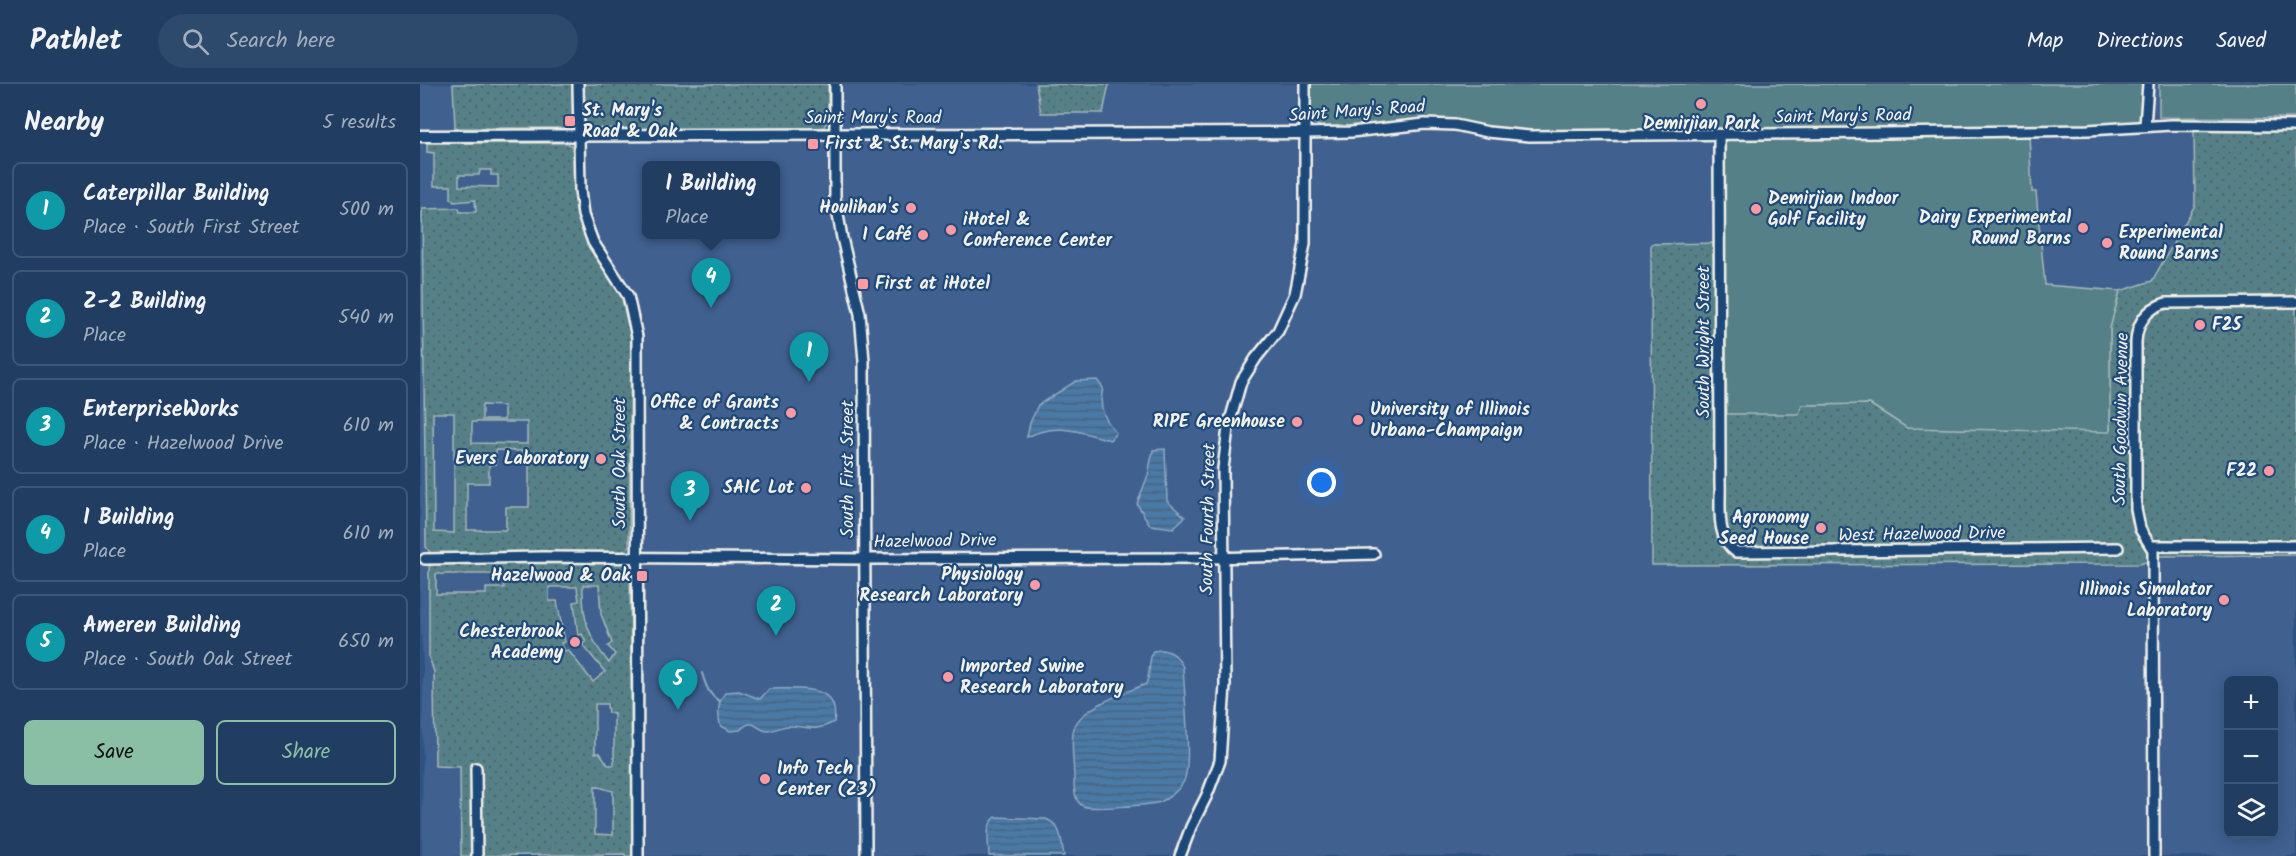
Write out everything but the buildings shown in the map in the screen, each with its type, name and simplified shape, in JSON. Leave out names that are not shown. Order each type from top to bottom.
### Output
[{"type":"main road","name":"Saint Mary's Road","points":[[420,136],[1305,133]]},
{"type":"street","name":"South Oak Street","points":[[578,84],[578,136],[583,215],[593,242],[628,296],[637,337],[638,856]]},
{"type":"street","name":"South First Street","points":[[835,84],[835,197],[863,336],[866,856]]},
{"type":"street","name":"South Fourth Street","points":[[1180,856],[1220,761],[1225,685],[1224,469],[1228,428],[1241,382],[1256,358],[1278,331],[1295,294],[1302,265],[1305,244],[1305,84]]},
{"type":"street","points":[[2145,126],[2148,84]]},
{"type":"street","name":"Saint Mary's Road","points":[[1305,133],[1351,132],[1425,124],[1442,124],[1529,136],[2088,130],[2145,126],[2296,126]]},
{"type":"street","name":"South Wright Street","points":[[1719,135],[1720,483],[1722,528],[1728,547]]},
{"type":"street","name":"South Goodwin Avenue","points":[[2154,856],[2151,546],[2140,529],[2136,508],[2136,342],[2141,322],[2153,308],[2166,303],[2296,302]]},
{"type":"street","points":[[2151,546],[2296,546]]},
{"type":"street","name":"West Hazelwood Drive","points":[[1728,547],[1736,552],[1820,553],[2118,548]]},
{"type":"street","name":"Hazelwood Drive","points":[[425,559],[542,557],[1224,558],[1374,554]]},
{"type":"street","points":[[476,768],[477,856]]},
{"type":"shaded area","name":"University of Illinois Urbana-Champaign","points":[[420,84],[2296,84],[2296,856],[422,856]]},
{"type":"shaded area","points":[[1097,380],[1103,388],[1101,401],[1103,412],[1116,433],[1110,440],[1058,429],[1038,432],[1027,437],[1038,405],[1076,381]]},
{"type":"shaded area","points":[[1165,449],[1167,501],[1185,517],[1173,528],[1150,525],[1137,504],[1148,475],[1153,450]]},
{"type":"shaded area","points":[[1162,650],[1175,655],[1183,667],[1187,744],[1184,781],[1174,793],[1160,802],[1121,807],[1083,806],[1076,798],[1074,790],[1072,745],[1074,728],[1078,720],[1095,707],[1146,684],[1153,651]]},
{"type":"shaded area","points":[[769,689],[814,690],[823,694],[830,700],[834,709],[834,722],[816,728],[788,726],[769,731],[752,724],[740,730],[730,731],[720,725],[719,707],[726,692],[739,691],[760,699]]},
{"type":"shaded area","points":[[996,817],[1046,819],[1058,829],[1064,856],[989,856],[989,830],[992,820]]},
{"type":"green space","points":[[453,84],[573,84],[573,115],[569,126],[562,128],[455,128]]},
{"type":"green space","points":[[584,84],[828,84],[828,119],[824,127],[811,130],[591,131],[584,119]]},
{"type":"green space","points":[[1036,84],[1109,84],[1103,113],[1041,113]]},
{"type":"green space","points":[[1310,84],[2145,84],[2141,123],[1973,129],[1522,132],[1427,119],[1358,127],[1321,127],[1313,122],[1310,113]]},
{"type":"green space","points":[[2159,84],[2296,84],[2296,118],[2159,117]]},
{"type":"green space","points":[[2194,131],[2296,131],[2296,555],[2161,556],[2140,564],[1652,565],[1651,244],[1724,243],[1802,405],[1870,404],[1907,428],[2110,431],[2110,328],[2120,291],[2152,281],[2195,205]]},
{"type":"green space","points":[[2029,135],[2032,192],[2036,192],[2045,285],[2120,291],[2110,328],[2110,432],[1907,428],[1870,404],[1802,405],[1799,414],[1727,414],[1722,144],[1724,140]]},
{"type":"green space","points":[[427,143],[566,143],[571,145],[574,151],[576,211],[594,256],[610,276],[623,299],[631,335],[629,546],[627,550],[620,553],[432,555],[426,547],[422,209],[459,208],[460,212],[476,212],[475,200],[454,202],[451,198],[451,186],[434,186],[434,153],[427,152]],"holes":[[[480,170],[491,170],[491,175],[498,175],[498,187],[459,186],[459,175],[479,175]],[[482,405],[504,406],[504,420],[482,420]],[[433,413],[454,413],[454,533],[434,532]],[[472,422],[527,422],[527,444],[472,443]],[[496,450],[522,451],[522,464],[529,465],[529,507],[506,507],[506,530],[467,530],[467,483],[489,483],[489,465],[496,464]]]},
{"type":"green space","points":[[524,560],[624,563],[630,568],[633,856],[625,856],[625,854],[461,856],[460,767],[435,766],[434,672],[429,657],[429,567],[434,562]],"holes":[[[436,574],[504,574],[504,588],[486,588],[486,594],[436,594]],[[583,585],[599,585],[601,614],[612,643],[608,646],[615,654],[609,663],[591,636],[584,607]],[[549,587],[577,587],[579,601],[574,602],[578,636],[582,634],[586,642],[582,644],[605,672],[593,682],[568,650],[565,651],[561,643],[565,642],[557,601],[549,601]],[[595,704],[607,704],[608,713],[614,714],[614,765],[608,765],[600,753],[595,753]],[[595,786],[613,791],[613,835],[595,834]]]},
{"type":"waterway","points":[[702,673],[710,693],[720,701]]},
{"type":"place","name":"Demirjian Park","points":[[1701,104]]},
{"type":"place","name":"St. Mary's Road & Oak","points":[[570,121]]},
{"type":"place","name":"First & St. Mary's Rd.","points":[[813,144]]},
{"type":"place","name":"Houlihan's","points":[[911,208]]},
{"type":"place","name":"Demirjian Indoor Golf Facility","points":[[1756,209]]},
{"type":"place","name":"Dairy Experimental Round Barns","points":[[2083,228]]},
{"type":"place","name":"iHotel & Conference Center","points":[[951,230]]},
{"type":"place","name":"I Café","points":[[923,235]]},
{"type":"place","name":"Experimental Round Barns","points":[[2107,243]]},
{"type":"place","name":"First at iHotel","points":[[863,284]]},
{"type":"place","name":"I Building","points":[[711,308]]},
{"type":"place","name":"F25","points":[[2200,325]]},
{"type":"place","name":"Caterpillar Building","points":[[809,382]]},
{"type":"place","name":"Office of Grants & Contracts","points":[[791,413]]},
{"type":"place","name":"University of Illinois Urbana-Champaign","points":[[1358,420]]},
{"type":"place","name":"RIPE Greenhouse","points":[[1297,422]]},
{"type":"place","name":"Evers Laboratory","points":[[601,459]]},
{"type":"place","name":"F22","points":[[2269,471]]},
{"type":"place","name":"SAIC Lot","points":[[806,488]]},
{"type":"place","name":"EnterpriseWorks","points":[[690,521]]},
{"type":"place","name":"Agronomy Seed House","points":[[1821,528]]},
{"type":"place","name":"Hazelwood & Oak","points":[[642,576]]},
{"type":"place","name":"Physiology Research Laboratory","points":[[1035,585]]},
{"type":"place","name":"Illinois Simulator Laboratory","points":[[2224,600]]},
{"type":"place","name":"Z-2 Building","points":[[776,636]]},
{"type":"place","name":"Chesterbrook Academy","points":[[575,642]]},
{"type":"place","name":"Imported Swine Research Laboratory","points":[[948,677]]},
{"type":"place","name":"Ameren Building","points":[[678,710]]},
{"type":"place","name":"Info Tech Center (Z3)","points":[[765,779]]}]
